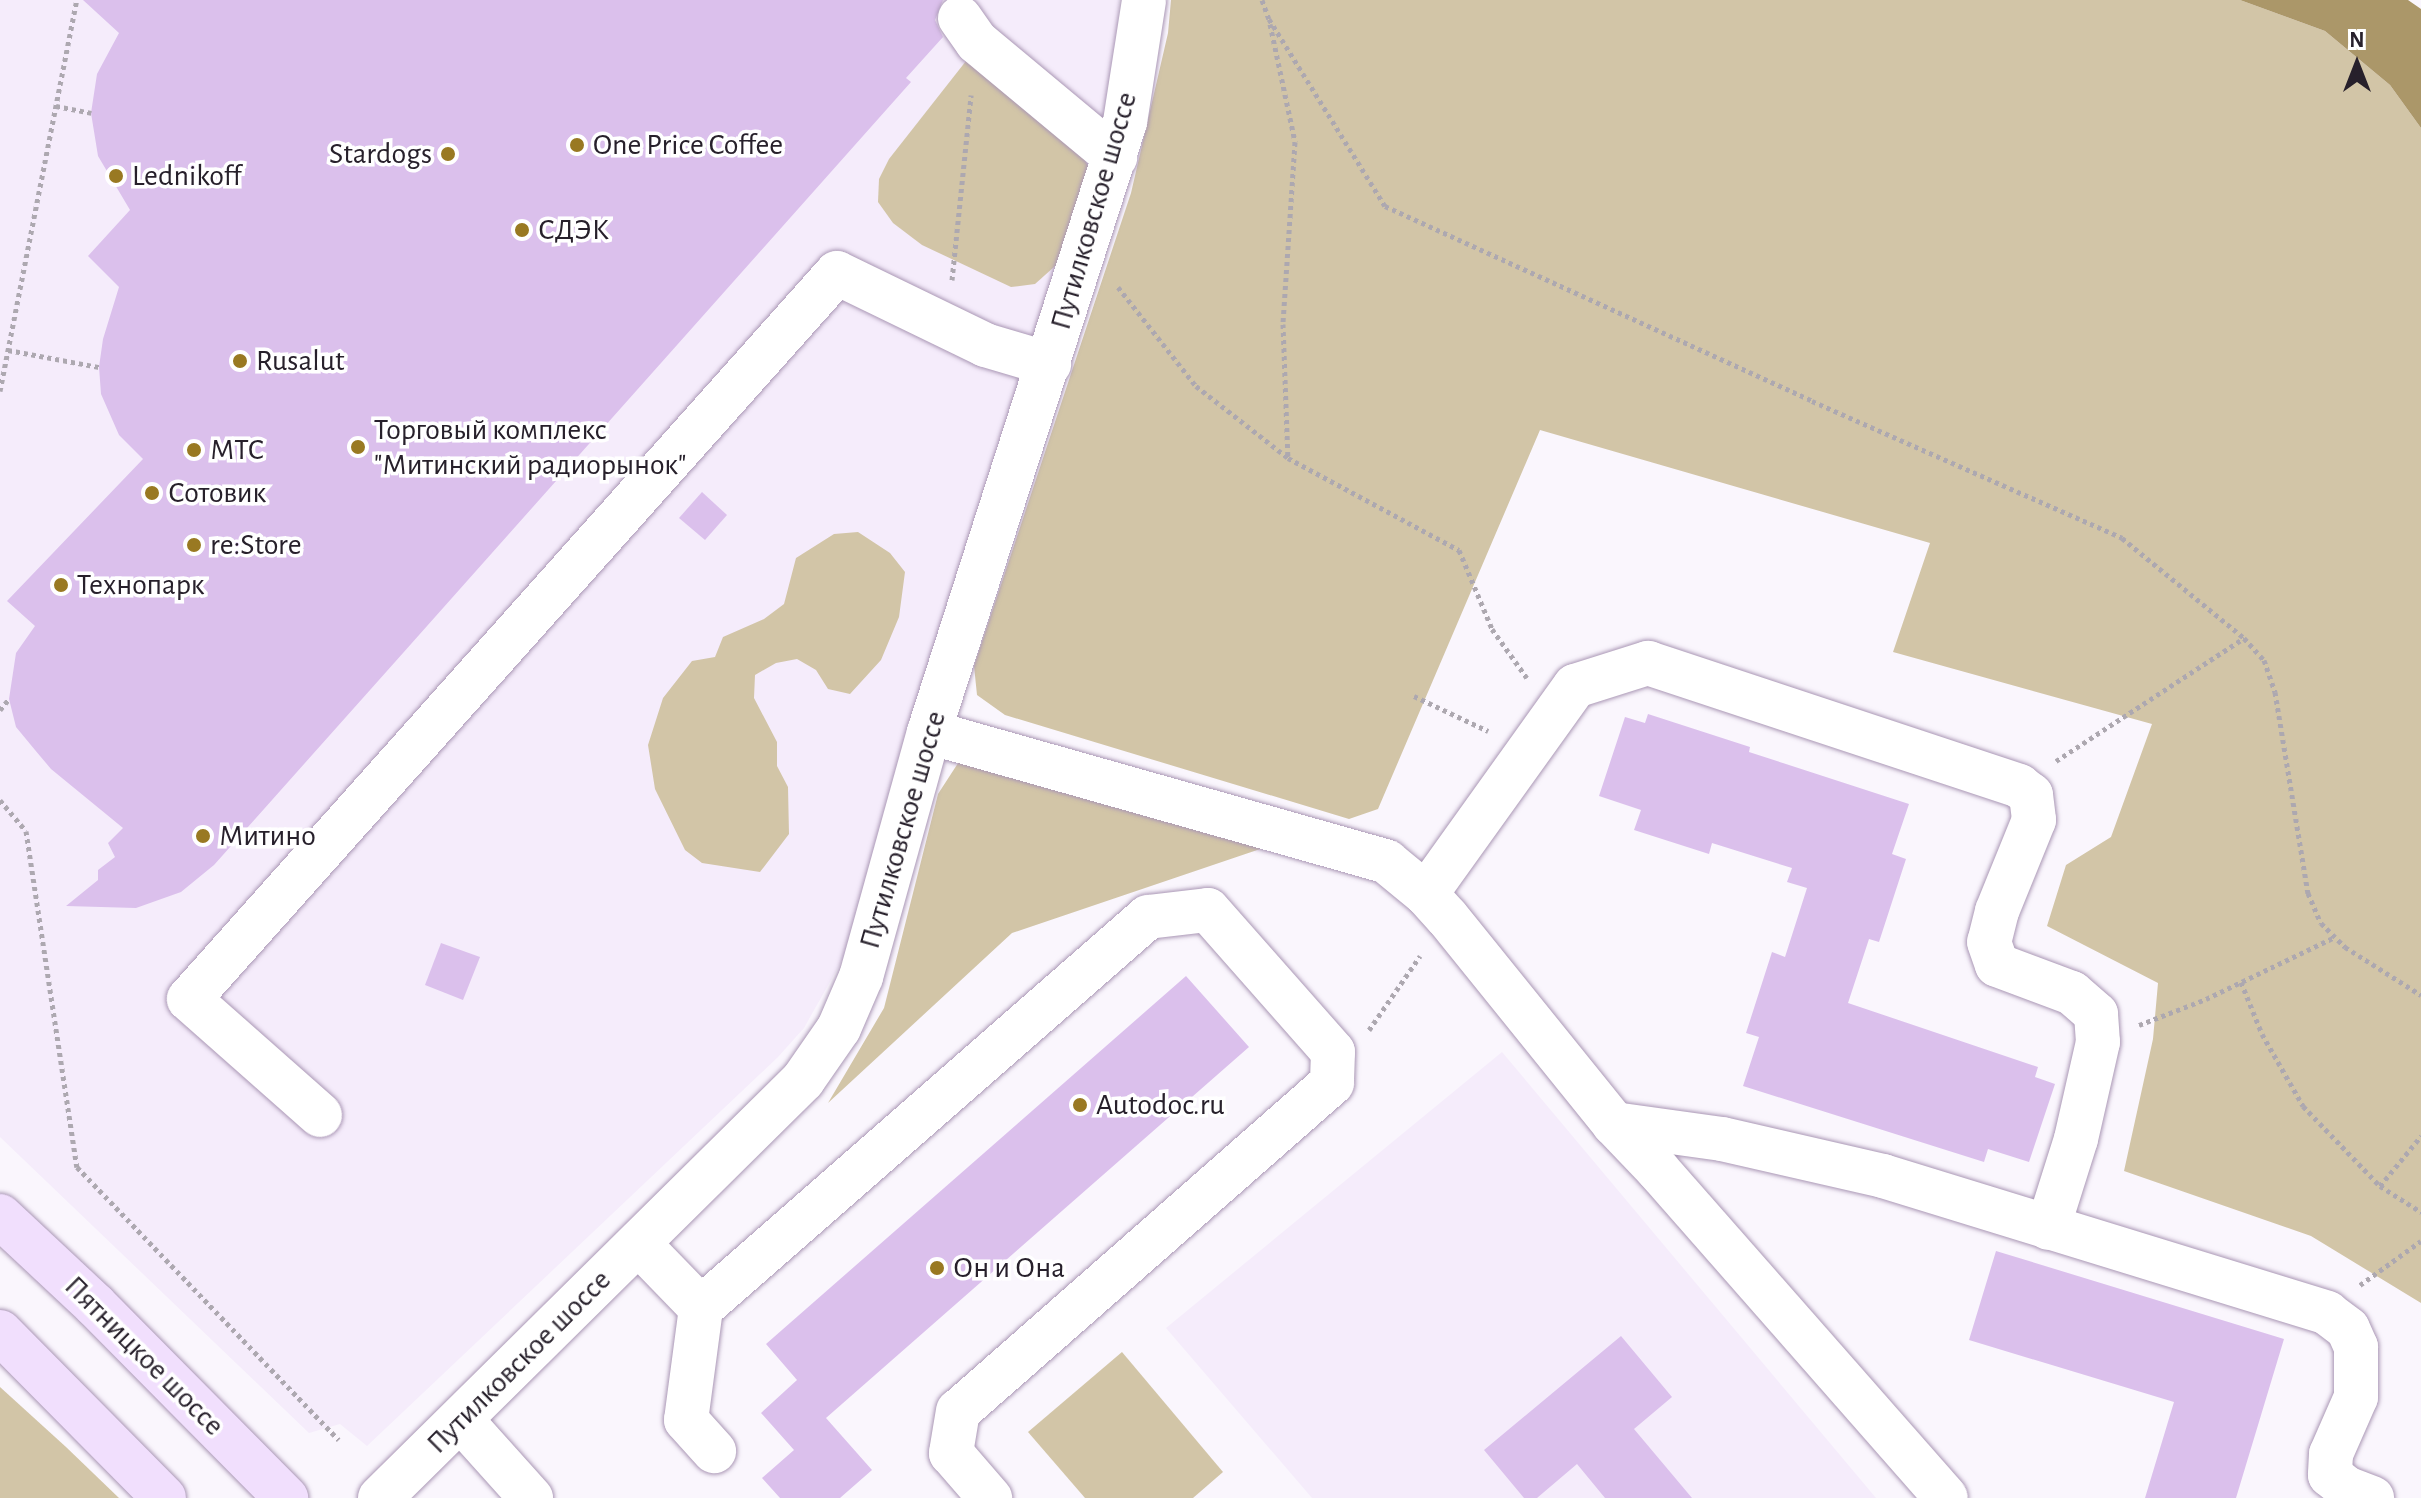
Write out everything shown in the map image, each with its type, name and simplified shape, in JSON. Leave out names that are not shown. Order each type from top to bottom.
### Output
[{"type":"main road","name":"Пятницкое шоссе","points":[[0,1216],[95,1305],[286,1498]]},
{"type":"main road","points":[[0,1332],[164,1498]]},
{"type":"street","name":"Путилковское шоссе","points":[[380,1498],[803,1080],[839,1028],[861,977],[929,732],[1115,157],[1125,122],[1144,0]]},
{"type":"street","points":[[968,30],[1115,157]]},
{"type":"street","points":[[320,1115],[189,999],[837,273],[985,345],[1049,364]]},
{"type":"street","points":[[1436,906],[1528,751],[1575,686],[1648,663],[2019,786],[2031,795],[2034,820],[1997,911],[1989,942],[1997,965],[2072,993],[2096,1014],[2098,1042],[2076,1139],[2048,1228]]},
{"type":"street","points":[[929,732],[1387,862],[1436,906],[1614,1124],[1669,1181],[1946,1498]]},
{"type":"street","points":[[714,1451],[686,1420],[701,1308],[1148,917],[1208,910],[1333,1052],[1332,1083],[958,1411],[951,1453],[990,1498]]},
{"type":"street","points":[[1614,1124],[1722,1139],[1883,1176],[2327,1313],[2348,1329],[2356,1347],[2356,1397],[2331,1454],[2330,1475],[2346,1488],[2372,1498]]},
{"type":"street","points":[[639,1244],[701,1308]]},
{"type":"street","points":[[461,1420],[531,1498]]},
{"type":"path","points":[[0,391],[77,0]]},
{"type":"path","points":[[1262,0],[1269,19],[1295,142],[1283,324],[1288,458]]},
{"type":"path","points":[[1269,19],[1385,206],[1812,401],[2122,538],[2244,638],[2264,660],[2275,692],[2308,893],[2321,923],[2345,947],[2421,995]]},
{"type":"path","points":[[947,327],[968,30]]},
{"type":"path","points":[[56,106],[91,113]]},
{"type":"path","points":[[1087,242],[1131,305],[1196,386],[1288,458],[1459,550],[1492,629],[1554,715]]},
{"type":"path","points":[[8,350],[99,367]]},
{"type":"path","points":[[2019,786],[2244,638]]},
{"type":"path","points":[[1414,696],[1528,751]]},
{"type":"path","points":[[0,710],[9,699]]},
{"type":"path","points":[[0,800],[26,831],[77,1167],[339,1440]]},
{"type":"path","points":[[1332,1083],[1436,906]]},
{"type":"path","points":[[2098,1042],[2241,982],[2335,937]]},
{"type":"path","points":[[2241,982],[2262,1034],[2303,1106],[2380,1186],[2421,1212]]},
{"type":"path","points":[[2380,1186],[2421,1136]]},
{"type":"path","points":[[2327,1313],[2375,1272],[2421,1241]]},
{"type":"shaded area","points":[[0,0],[1119,0],[1113,119],[849,948],[804,1028],[778,1057],[367,1446],[340,1424],[309,1433],[0,1137]]},
{"type":"shaded area","points":[[1171,0],[2240,0],[2325,31],[2390,85],[2421,128],[2421,1303],[2311,1236],[2124,1171],[2153,1039],[2158,983],[2047,926],[2066,865],[2111,837],[2152,724],[1893,652],[1930,543],[1540,430],[1378,809],[1349,819],[1005,715],[977,695],[974,666],[1131,193],[1168,33]]},
{"type":"shaded area","points":[[2240,0],[2408,0],[2421,9],[2421,128],[2390,85],[2325,31]]},
{"type":"shaded area","points":[[966,61],[1080,151],[1090,170],[1063,259],[1035,284],[1011,287],[922,245],[893,223],[878,202],[879,179],[889,159]]},
{"type":"shaded area","points":[[858,532],[890,553],[905,572],[899,617],[881,660],[850,694],[828,689],[816,670],[797,659],[776,663],[755,675],[754,698],[777,742],[777,766],[788,787],[789,834],[760,872],[702,863],[685,850],[655,789],[648,745],[663,698],[692,661],[715,657],[723,637],[764,619],[784,604],[796,558],[834,534]]},
{"type":"shaded area","points":[[962,757],[1275,844],[1012,933],[828,1103],[884,1008],[938,794]]},
{"type":"shaded area","points":[[1502,1052],[1876,1498],[1312,1498],[1166,1328]]},
{"type":"shaded area","points":[[1122,1352],[1223,1472],[1193,1498],[1085,1498],[1028,1432]]},
{"type":"shaded area","points":[[0,1387],[66,1447],[119,1498],[0,1498]]},
{"type":"building","name":"Торговый комплекс \"Митинский радиорынок\"","points":[[83,0],[943,0],[935,20],[943,37],[906,78],[911,82],[214,865],[181,892],[136,908],[66,906],[98,880],[98,870],[115,857],[108,843],[123,828],[51,769],[16,727],[9,699],[16,653],[35,626],[7,601],[143,459],[119,435],[101,394],[99,367],[103,339],[119,287],[88,256],[130,210],[98,156],[91,113],[97,74],[119,33]]},
{"type":"building","points":[[702,492],[727,515],[705,540],[679,518]]},
{"type":"building","points":[[1648,714],[1750,747],[1749,752],[1909,804],[1892,854],[1906,859],[1879,942],[1869,939],[1848,1003],[2038,1067],[2035,1077],[2055,1084],[2029,1162],[1988,1149],[1984,1162],[1743,1086],[1759,1037],[1746,1033],[1772,952],[1785,957],[1807,888],[1787,882],[1792,868],[1712,843],[1709,854],[1634,830],[1641,810],[1599,796],[1625,717],[1645,723]]},
{"type":"building","points":[[441,943],[480,957],[463,1000],[425,985]]},
{"type":"building","points":[[1186,976],[1249,1047],[826,1418],[872,1470],[840,1498],[780,1498],[762,1478],[794,1450],[761,1413],[797,1380],[766,1344]]},
{"type":"building","points":[[1996,1251],[2284,1339],[2236,1498],[2145,1498],[2174,1402],[1969,1340]]},
{"type":"building","points":[[1621,1336],[1672,1397],[1634,1429],[1692,1498],[1605,1498],[1577,1464],[1537,1498],[1524,1498],[1484,1450]]},
{"type":"place","name":"One Price Coffee","points":[[577,145]]},
{"type":"place","name":"Stardogs","points":[[448,154]]},
{"type":"place","name":"Lednikoff","points":[[116,176]]},
{"type":"place","name":"СДЭК","points":[[522,230]]},
{"type":"place","name":"Rusalut","points":[[240,361]]},
{"type":"place","name":"Торговый комплекс \"Митинский радиорынок\"","points":[[358,447]]},
{"type":"place","name":"МТС","points":[[194,450]]},
{"type":"place","name":"Сотовик","points":[[152,493]]},
{"type":"place","name":"re:Store","points":[[194,545]]},
{"type":"place","name":"Технопарк","points":[[61,585]]},
{"type":"place","name":"Митино","points":[[203,836]]},
{"type":"place","name":"Autodoc.ru","points":[[1080,1105]]},
{"type":"place","name":"Он и Она","points":[[937,1268]]}]
